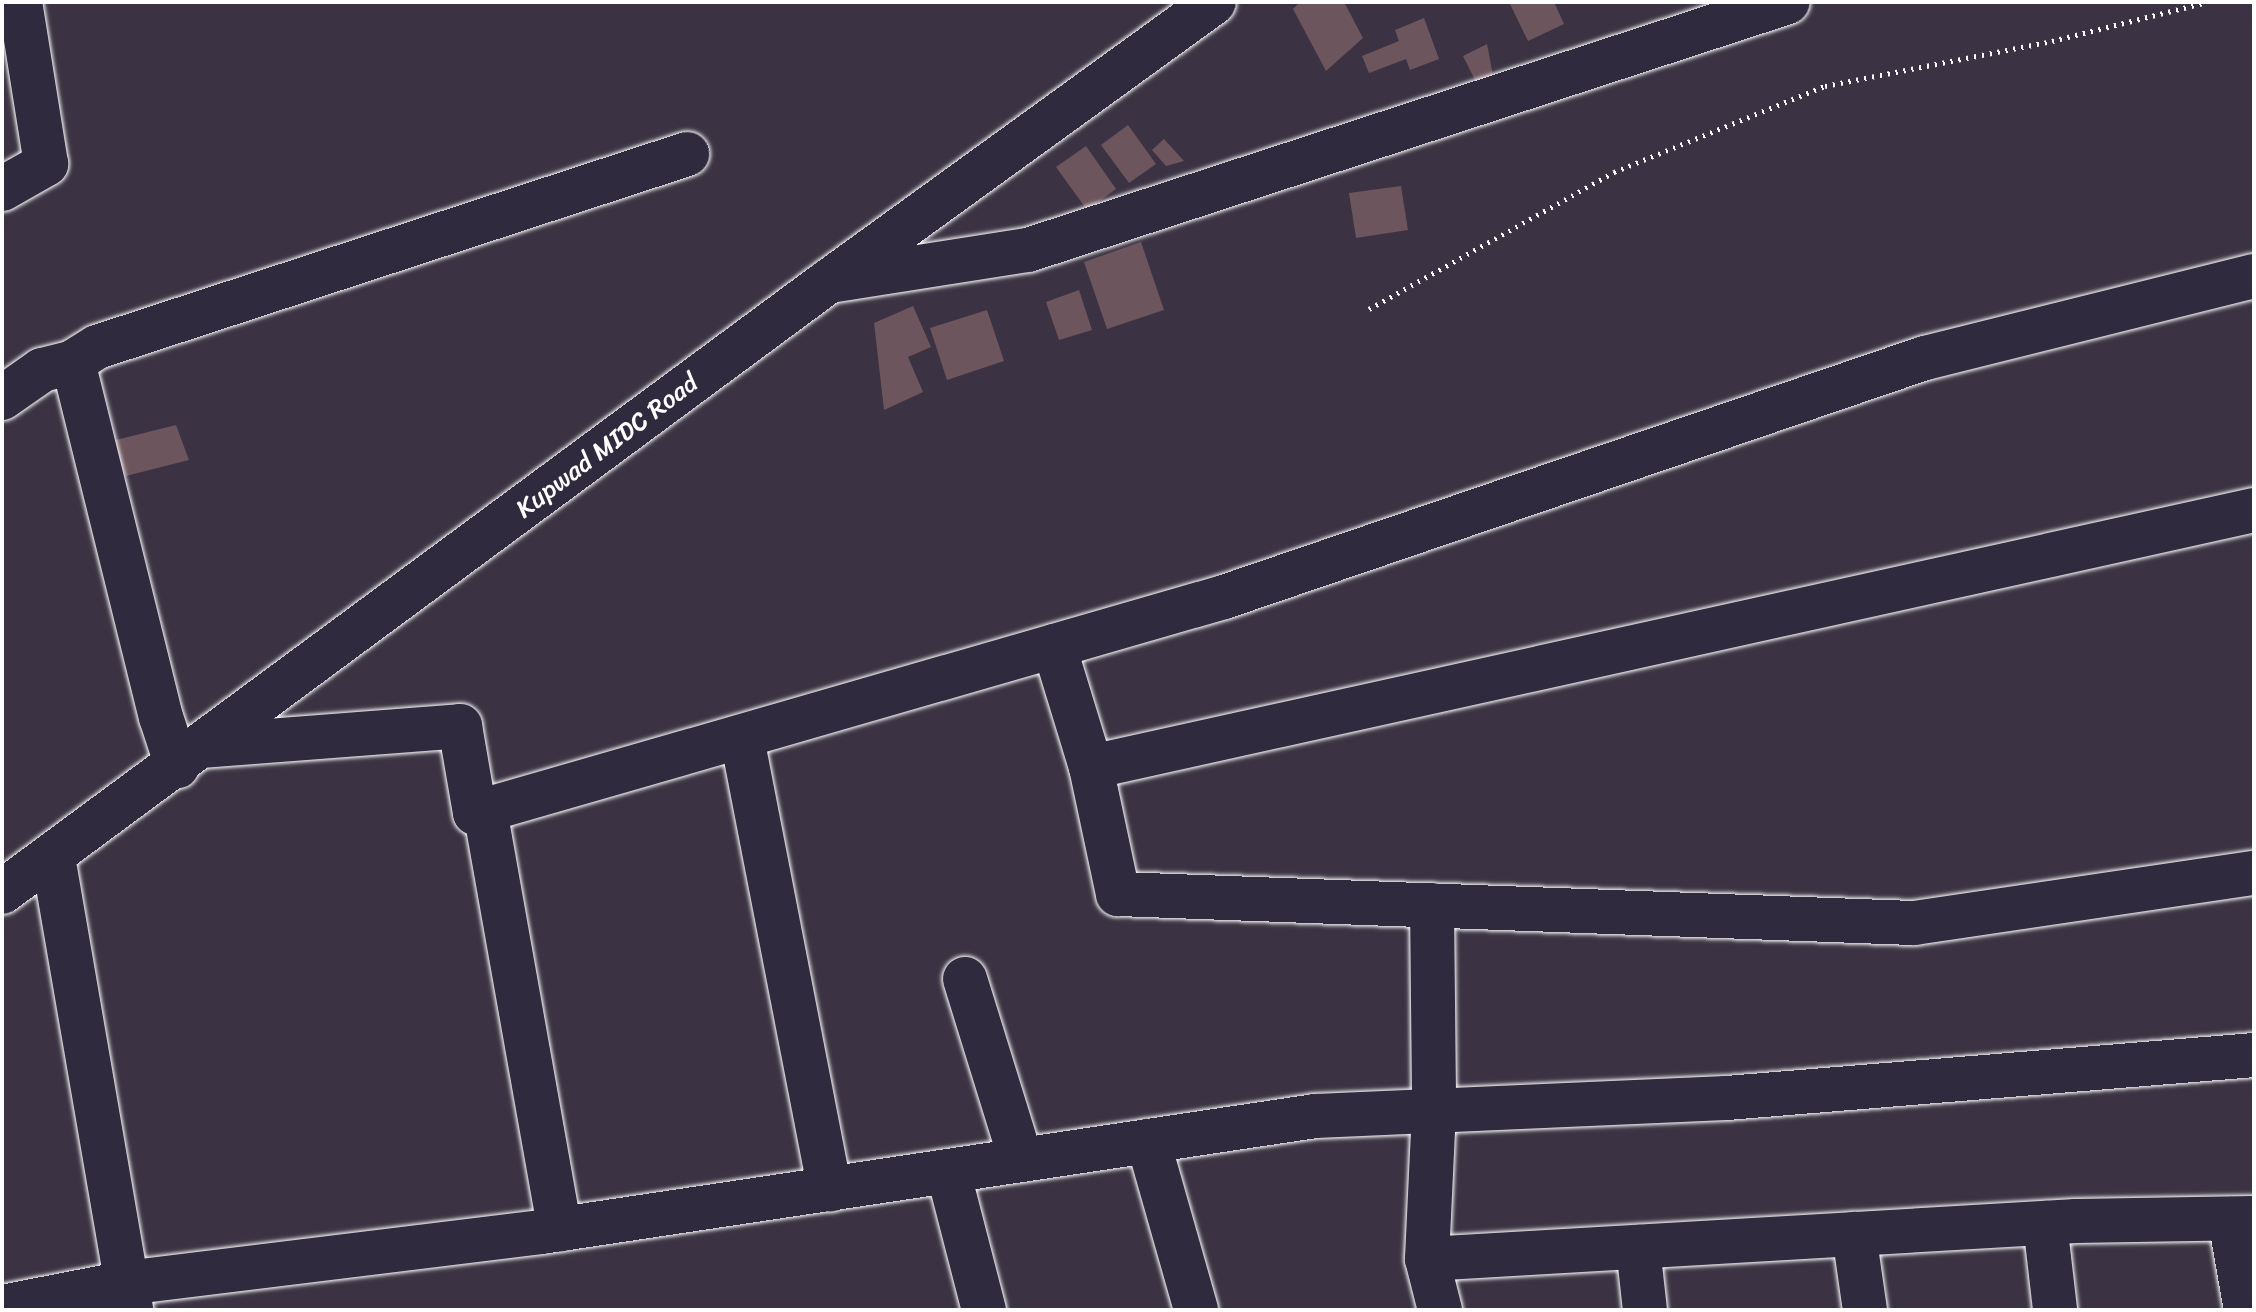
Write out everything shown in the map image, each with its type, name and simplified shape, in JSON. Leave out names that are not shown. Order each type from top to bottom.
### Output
[{"type":"street","points":[[2,189],[46,164],[20,2]]},
{"type":"street","name":"Kupwad MIDC Road","points":[[2,892],[829,281],[1214,2]]},
{"type":"street","points":[[829,281],[1028,250],[1788,2]]},
{"type":"street","points":[[2,398],[42,370],[73,362],[97,347],[687,154]]},
{"type":"street","points":[[73,362],[190,756],[460,726],[475,813],[1224,597],[1925,358],[2254,276]]},
{"type":"street","points":[[1091,767],[2254,510]]},
{"type":"street","points":[[1054,646],[1091,767],[1118,894],[1914,923],[2254,873]]},
{"type":"street","points":[[742,738],[830,1189]]},
{"type":"street","points":[[485,810],[560,1229]]},
{"type":"street","points":[[53,857],[129,1297]]},
{"type":"street","points":[[1432,905],[1434,1110],[1427,1259],[1440,1310]]},
{"type":"street","points":[[965,979],[1021,1160]]},
{"type":"street","points":[[2,1307],[129,1297],[1315,1116],[1727,1098],[2254,1055]]},
{"type":"street","points":[[1148,1141],[1196,1310]]},
{"type":"street","points":[[948,1171],[984,1310]]},
{"type":"street","points":[[1427,1259],[2045,1223],[2242,1218],[2246,1310]]},
{"type":"street","points":[[2045,1223],[2055,1310]]},
{"type":"street","points":[[1854,1234],[1865,1310]]},
{"type":"street","points":[[1638,1247],[1645,1310]]},
{"type":"path","points":[[1369,309],[1614,172],[1825,86],[2052,41],[2207,2]]},
{"type":"building","points":[[1300,2],[1344,2],[1363,38],[1326,71],[1293,9]]},
{"type":"building","points":[[1509,2],[1554,2],[1564,24],[1528,41]]},
{"type":"building","points":[[1424,18],[1439,59],[1410,70],[1406,59],[1369,73],[1362,56],[1399,41],[1395,30]]},
{"type":"building","points":[[1487,44],[1493,75],[1477,84],[1463,56]]},
{"type":"building","points":[[1128,125],[1156,164],[1129,183],[1101,145]]},
{"type":"building","points":[[1164,139],[1184,161],[1166,166],[1152,150]]},
{"type":"building","points":[[1086,146],[1116,189],[1087,210],[1056,167]]},
{"type":"building","points":[[1401,186],[1408,230],[1356,238],[1349,193]]},
{"type":"building","points":[[1141,242],[1164,310],[1107,329],[1084,262]]},
{"type":"building","points":[[1079,290],[1092,330],[1059,340],[1046,302]]},
{"type":"building","points":[[913,306],[931,347],[908,357],[923,392],[884,410],[874,323]]},
{"type":"building","points":[[987,310],[1004,361],[947,380],[930,328]]},
{"type":"building","points":[[176,425],[189,460],[126,476],[112,441]]}]
